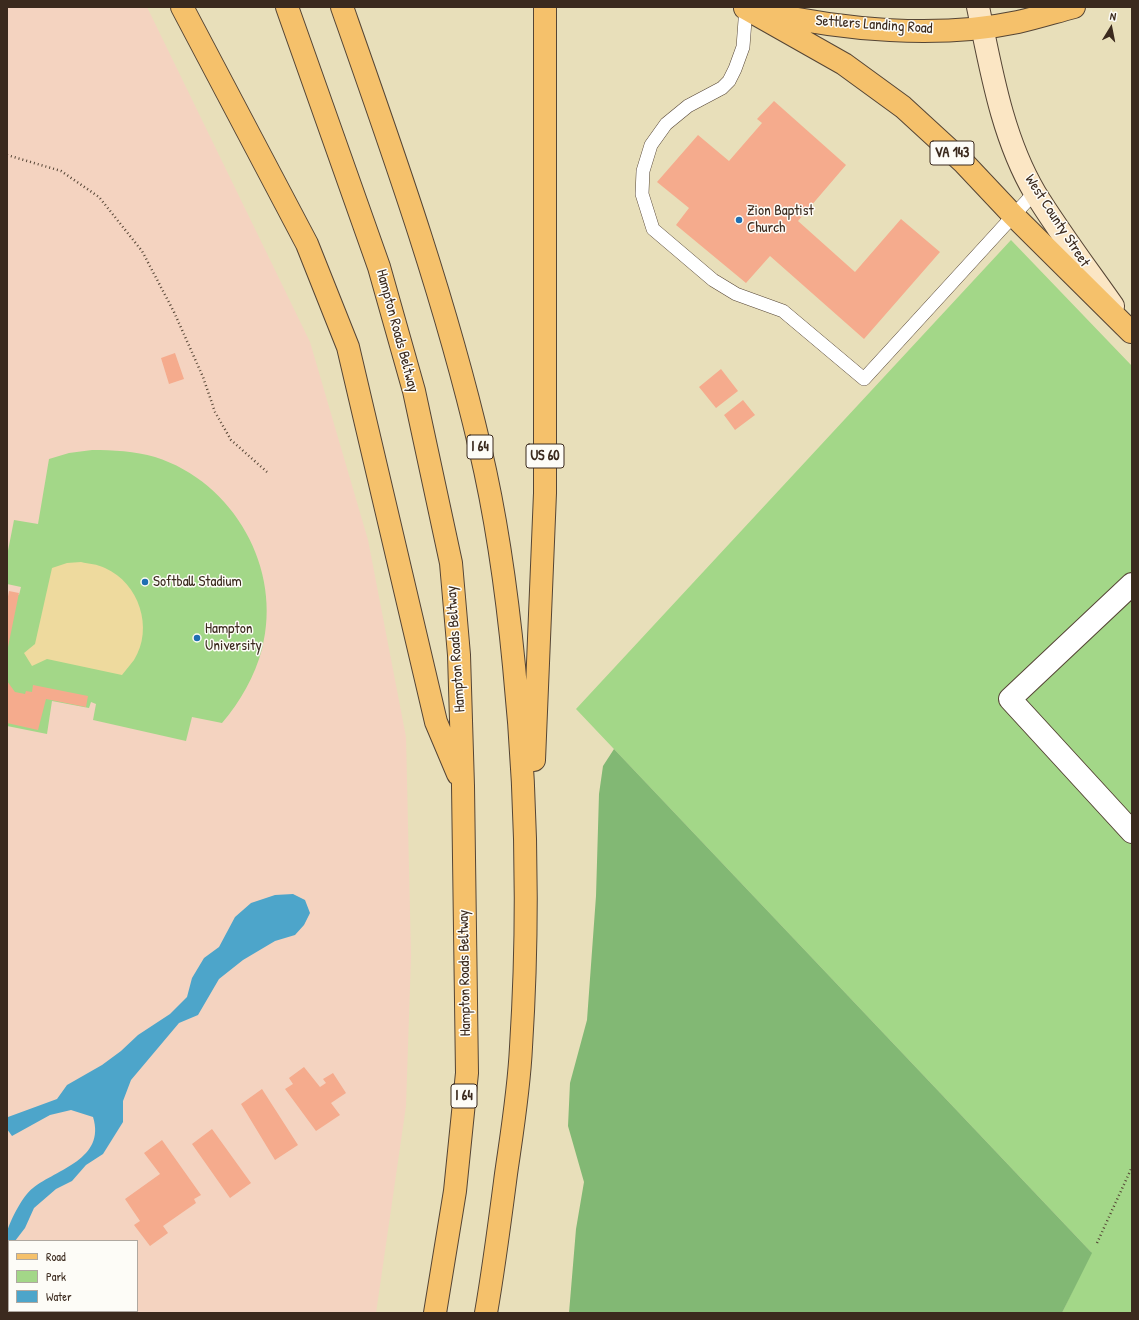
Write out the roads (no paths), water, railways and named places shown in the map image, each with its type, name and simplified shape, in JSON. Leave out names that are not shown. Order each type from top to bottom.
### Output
[{"type":"main road","points":[[182,7],[307,244],[348,347],[436,722],[463,786]]},
{"type":"main road","name":"Hampton Roads Beltway","points":[[287,7],[379,266],[417,407],[450,563],[459,655],[463,786],[467,1073],[455,1191],[435,1313]]},
{"type":"main road","name":"I 64","points":[[342,7],[418,229],[451,339],[480,449],[495,524],[509,611],[520,725],[526,905],[521,1050],[492,1280],[486,1313]]},
{"type":"main road","name":"US 60","points":[[526,905],[537,699],[545,493],[545,7]]},
{"type":"main road","name":"Settlers Landing Road","points":[[745,7],[817,22],[866,28],[944,30],[980,17],[1017,22],[1074,7]]},
{"type":"main road","name":"VA 143","points":[[745,7],[796,38],[844,64],[903,107],[964,163],[1013,215],[1131,333]]},
{"type":"main road","name":"West County Street","points":[[980,17],[1004,118],[1014,147],[1035,192],[1131,333]]},
{"type":"main road","points":[[491,1313],[492,1280]]},
{"type":"street","points":[[1132,584],[1010,699],[1132,832]]},
{"type":"lane","points":[[745,7],[743,47],[735,70],[729,81],[722,88],[688,106],[666,124],[652,145],[643,171],[642,194],[653,229],[713,280],[736,294],[783,311],[864,379],[1035,192]]},
{"type":"water","points":[[293,894],[305,900],[310,913],[304,925],[295,935],[275,941],[243,960],[219,979],[198,1015],[179,1023],[131,1080],[123,1101],[123,1122],[103,1154],[86,1165],[72,1181],[56,1189],[34,1208],[25,1228],[16,1240],[8,1240],[7,1251],[7,1232],[17,1208],[25,1196],[33,1188],[77,1161],[86,1153],[92,1143],[95,1131],[93,1117],[71,1110],[50,1115],[12,1136],[7,1129],[8,1117],[57,1099],[67,1085],[102,1065],[121,1051],[138,1035],[170,1014],[187,997],[192,978],[204,958],[219,947],[235,917],[251,903],[275,895]]},
{"type":"place","name":"Zion Baptist Church","points":[[739,220]]},
{"type":"place","name":"Softball Stadium","points":[[145,582]]},
{"type":"place","name":"Hampton University","points":[[197,638]]}]
